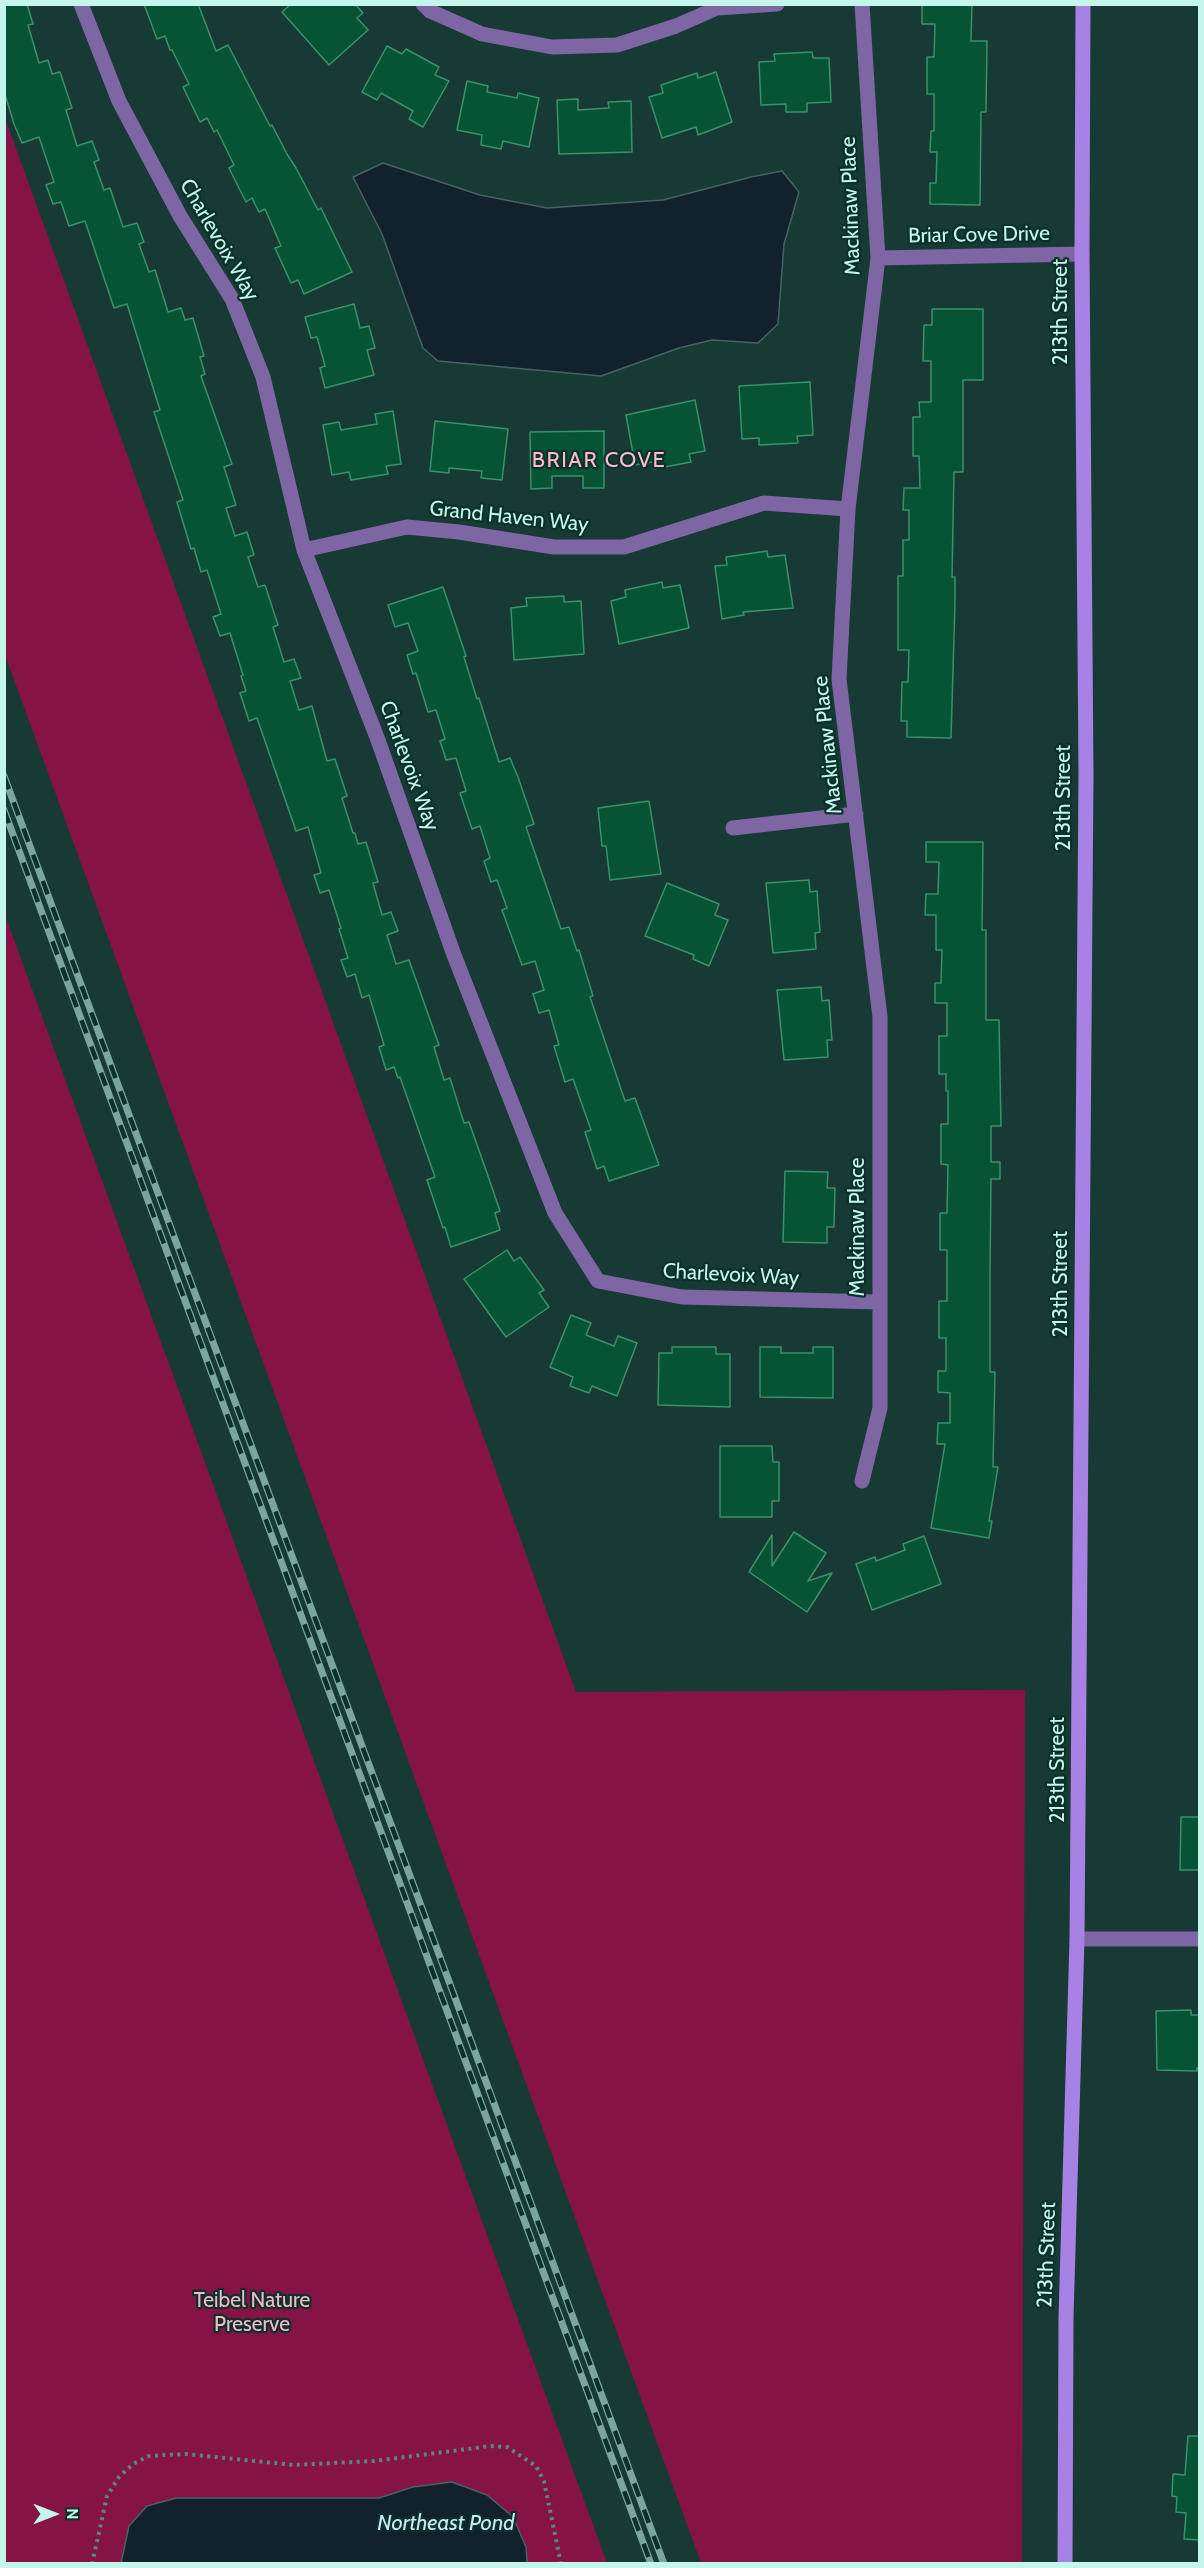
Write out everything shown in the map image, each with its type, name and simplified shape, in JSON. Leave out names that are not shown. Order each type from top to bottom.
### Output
[{"type":"street","name":"Charlevoix Way","points":[[81,4],[119,101],[180,216],[232,299],[263,377],[304,550],[378,740],[454,955],[555,1213],[598,1281],[682,1297],[878,1302]]},
{"type":"street","points":[[423,4],[430,11],[482,34],[552,47],[616,45],[676,26],[717,8],[777,4]]},
{"type":"street","name":"Mackinaw Place","points":[[862,4],[878,258],[848,509],[839,679],[880,1017],[878,1302],[880,1408],[862,1481]]},
{"type":"street","name":"213th Street","points":[[1065,2564],[1066,2318],[1077,1939],[1086,775],[1082,254],[1083,4]]},
{"type":"street","name":"Briar Cove Drive","points":[[878,258],[1082,254]]},
{"type":"street","name":"Grand Haven Way","points":[[304,550],[407,527],[459,532],[555,547],[624,547],[764,503],[848,509]]},
{"type":"street","points":[[733,828],[856,814]]},
{"type":"street","points":[[1077,1939],[1200,1939]]},
{"type":"path","points":[[92,2564],[107,2496],[119,2477],[133,2464],[149,2456],[186,2454],[294,2465],[374,2461],[490,2446],[507,2448],[537,2466],[544,2481],[561,2564]]},
{"type":"green space","points":[[5,118],[576,1692],[1025,1690],[1022,2563],[701,2563],[5,655]]},
{"type":"green space","name":"Teibel Nature Preserve","points":[[5,915],[607,2563],[4,2563]]},
{"type":"water","points":[[383,163],[480,195],[547,208],[663,200],[782,171],[799,192],[784,244],[778,324],[758,343],[712,340],[679,348],[601,376],[438,361],[423,348],[382,234],[353,177]]},
{"type":"water","name":"Northeast Pond","points":[[452,2482],[487,2495],[513,2517],[526,2547],[527,2563],[121,2563],[129,2526],[147,2506],[176,2498],[379,2498],[413,2487]]},
{"type":"building","points":[[4,4],[27,4],[33,24],[28,25],[39,63],[48,60],[52,74],[60,72],[72,108],[66,110],[77,146],[92,141],[99,160],[94,162],[104,190],[110,188],[123,227],[137,223],[144,242],[139,244],[149,272],[155,270],[168,312],[181,308],[185,320],[193,318],[204,356],[200,357],[205,374],[201,376],[232,464],[224,467],[236,505],[226,508],[235,536],[247,532],[254,555],[248,557],[258,587],[265,585],[278,625],[273,627],[284,662],[294,659],[301,678],[290,681],[299,710],[312,706],[327,761],[335,759],[347,796],[342,798],[353,833],[355,833],[358,844],[366,842],[378,882],[373,883],[382,915],[391,912],[398,931],[387,935],[396,964],[409,960],[439,1045],[434,1047],[444,1080],[450,1078],[464,1123],[469,1122],[500,1211],[495,1213],[500,1230],[451,1247],[445,1227],[443,1228],[427,1180],[435,1177],[400,1077],[398,1078],[394,1067],[386,1070],[379,1047],[384,1045],[369,995],[362,998],[355,974],[347,977],[341,960],[348,958],[339,929],[341,928],[329,890],[320,893],[314,875],[321,873],[308,827],[296,831],[257,718],[249,721],[240,693],[246,691],[241,676],[243,675],[230,633],[220,636],[213,617],[221,614],[207,570],[201,572],[194,548],[191,549],[177,502],[183,500],[154,412],[160,410],[127,304],[114,308],[85,221],[69,226],[61,202],[53,204],[46,185],[54,182],[39,137],[22,143],[14,124],[4,91]]},
{"type":"building","points":[[144,4],[198,4],[216,51],[228,45],[270,126],[272,125],[318,210],[321,208],[352,272],[304,294],[298,280],[291,283],[275,248],[281,246],[265,209],[259,212],[252,198],[246,202],[229,168],[234,165],[217,130],[214,132],[207,118],[200,122],[183,87],[189,84],[165,36],[157,39]]},
{"type":"building","points":[[291,4],[355,4],[363,13],[357,18],[368,30],[329,65],[282,12]]},
{"type":"building","points":[[922,4],[972,4],[971,41],[987,41],[986,112],[981,112],[980,205],[930,204],[930,183],[936,183],[937,152],[930,152],[931,131],[934,131],[934,94],[927,94],[927,57],[934,57],[935,24],[922,24]]},
{"type":"building","points":[[387,46],[402,54],[406,49],[439,67],[435,75],[449,81],[423,127],[409,119],[413,111],[381,93],[377,100],[362,92]]},
{"type":"building","points":[[812,52],[813,58],[829,58],[831,102],[807,103],[807,112],[786,112],[786,104],[761,105],[759,62],[775,61],[774,54]]},
{"type":"building","points":[[716,72],[732,122],[698,135],[696,127],[662,138],[649,97],[663,93],[661,85],[697,73],[698,78]]},
{"type":"building","points":[[467,81],[488,86],[487,92],[517,98],[518,93],[539,98],[529,147],[503,141],[501,149],[481,145],[482,135],[457,130]]},
{"type":"building","points":[[578,99],[578,110],[609,108],[608,102],[631,101],[632,152],[559,154],[557,100]]},
{"type":"building","points":[[354,304],[360,328],[369,326],[375,348],[367,350],[374,375],[325,388],[320,368],[325,366],[317,337],[311,338],[305,317]]},
{"type":"building","points":[[932,309],[983,309],[983,380],[963,380],[963,472],[954,472],[952,577],[955,577],[955,603],[951,738],[907,737],[907,721],[901,721],[902,682],[908,682],[909,650],[898,650],[898,576],[903,576],[903,540],[909,540],[909,510],[903,510],[904,488],[920,488],[919,456],[913,456],[913,417],[920,417],[919,402],[931,402],[931,361],[923,361],[924,325],[932,325]]},
{"type":"building","points":[[810,382],[813,435],[797,436],[798,443],[759,445],[759,438],[742,439],[739,386]]},
{"type":"building","points":[[695,400],[705,451],[689,454],[691,462],[654,469],[653,462],[635,465],[626,415]]},
{"type":"building","points":[[393,411],[401,464],[386,466],[388,474],[351,480],[349,472],[332,475],[323,425],[339,422],[341,430],[377,424],[375,414]]},
{"type":"building","points":[[435,421],[508,429],[502,480],[481,478],[482,471],[449,468],[449,473],[430,471]]},
{"type":"building","points":[[604,431],[604,488],[583,488],[583,476],[552,476],[552,488],[531,489],[530,432]]},
{"type":"building","points":[[767,551],[768,557],[785,555],[793,608],[743,612],[744,615],[722,619],[715,566],[727,565],[726,557]]},
{"type":"building","points":[[662,582],[663,588],[680,585],[689,628],[619,644],[611,601],[626,597],[625,590]]},
{"type":"building","points":[[443,587],[499,762],[510,758],[518,777],[534,824],[526,827],[561,929],[569,927],[577,951],[579,950],[593,996],[590,997],[625,1101],[635,1098],[659,1165],[609,1181],[604,1166],[597,1169],[585,1132],[591,1130],[573,1079],[565,1082],[554,1046],[559,1045],[549,1010],[539,1013],[533,994],[544,990],[535,961],[522,965],[502,910],[507,908],[497,880],[491,882],[484,861],[490,858],[480,826],[472,829],[460,793],[466,791],[456,758],[446,760],[440,741],[445,739],[436,710],[428,712],[416,673],[413,674],[407,655],[418,651],[408,623],[395,627],[388,605]]},
{"type":"building","points":[[564,596],[564,602],[581,601],[584,654],[514,660],[511,608],[527,606],[526,598]]},
{"type":"building","points":[[649,801],[661,874],[610,880],[606,846],[602,846],[598,808]]},
{"type":"building","points":[[926,842],[983,842],[982,930],[986,930],[986,1020],[999,1020],[1001,1126],[991,1126],[991,1162],[1000,1162],[1000,1179],[991,1179],[990,1372],[995,1372],[993,1467],[998,1467],[989,1521],[992,1521],[989,1538],[931,1528],[945,1444],[937,1444],[938,1423],[950,1423],[950,1393],[938,1392],[938,1371],[946,1371],[946,1338],[939,1338],[939,1301],[947,1301],[947,1250],[940,1250],[940,1213],[947,1213],[948,1165],[941,1164],[941,1124],[948,1124],[948,1091],[946,1091],[946,1074],[939,1074],[939,1036],[947,1036],[947,1003],[935,1003],[935,983],[941,983],[942,950],[936,950],[936,915],[925,915],[926,894],[938,894],[939,862],[926,862]]},
{"type":"building","points":[[809,880],[810,892],[817,891],[820,932],[815,933],[816,949],[773,953],[766,883]]},
{"type":"building","points":[[667,883],[719,904],[715,915],[728,920],[709,966],[693,959],[694,955],[645,936]]},
{"type":"building","points":[[821,987],[822,1001],[829,1000],[832,1040],[827,1040],[828,1057],[784,1060],[777,990]]},
{"type":"building","points":[[785,1171],[828,1172],[827,1188],[835,1188],[834,1227],[827,1227],[827,1243],[783,1242]]},
{"type":"building","points":[[507,1250],[514,1261],[520,1257],[544,1290],[539,1293],[549,1307],[506,1337],[464,1279]]},
{"type":"building","points":[[571,1315],[591,1323],[586,1335],[614,1346],[618,1336],[637,1343],[617,1396],[592,1386],[589,1393],[570,1386],[573,1377],[550,1367]]},
{"type":"building","points":[[672,1347],[716,1347],[716,1354],[730,1354],[730,1407],[658,1405],[659,1353],[672,1353]]},
{"type":"building","points":[[760,1347],[781,1347],[781,1353],[813,1353],[813,1347],[833,1347],[833,1398],[760,1397]]},
{"type":"building","points":[[720,1446],[772,1446],[773,1462],[779,1462],[779,1501],[772,1501],[772,1517],[720,1517]]},
{"type":"building","points":[[794,1532],[826,1553],[808,1581],[832,1573],[807,1612],[749,1572],[772,1535],[772,1566]]},
{"type":"building","points":[[924,1536],[941,1584],[872,1610],[856,1564],[875,1557],[876,1561],[905,1550],[903,1544]]},
{"type":"building","points":[[1181,1817],[1200,1817],[1200,1870],[1180,1870]]},
{"type":"building","points":[[1191,2010],[1191,2015],[1200,2015],[1200,2068],[1197,2068],[1197,2071],[1157,2070],[1156,2011]]},
{"type":"building","points":[[1188,2436],[1200,2436],[1200,2540],[1184,2539],[1186,2513],[1176,2512],[1177,2497],[1172,2496],[1173,2474],[1185,2475]]},
{"type":"railway","points":[[4,776],[664,2564]]},
{"type":"railway","points":[[4,810],[651,2564]]},
{"type":"district","name":"BRIAR COVE","points":[[599,461]]}]
